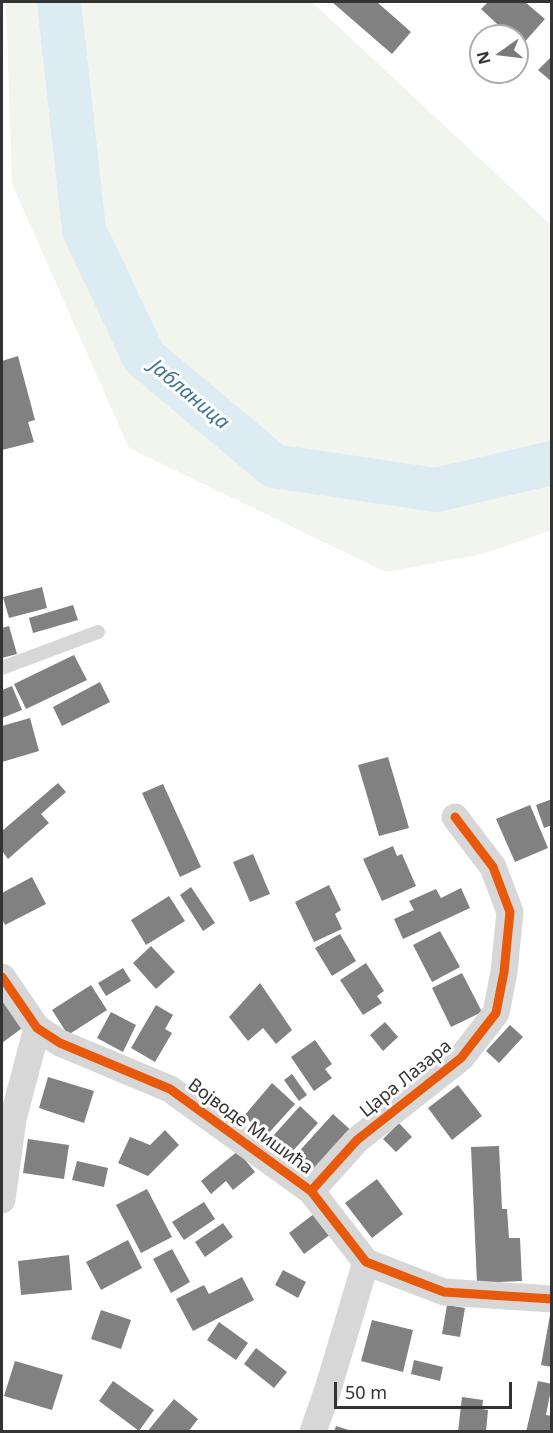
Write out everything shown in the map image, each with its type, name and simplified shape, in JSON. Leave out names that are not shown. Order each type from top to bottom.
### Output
[{"type":"street","name":"Цара Лазара","points":[[311,1191],[357,1140],[461,1058],[496,1013],[504,972],[510,912],[493,867],[455,817]]},
{"type":"street","name":"Војводе Мишића","points":[[2,977],[37,1028],[60,1043],[170,1089],[311,1191],[366,1262]]},
{"type":"street","points":[[2,1200],[13,1119],[37,1028]]},
{"type":"street","points":[[313,1431],[366,1262],[444,1292],[552,1299]]},
{"type":"lane","points":[[2,668],[98,632]]},
{"type":"shaded area","points":[[6,2],[312,2],[551,225],[551,530],[483,554],[386,572],[129,448],[12,184]]},
{"type":"building","points":[[332,2],[377,2],[411,32],[392,54]]},
{"type":"building","points":[[488,2],[525,2],[545,19],[529,37],[529,24],[497,24],[481,9]]},
{"type":"building","points":[[552,56],[552,82],[538,70]]},
{"type":"building","points":[[18,356],[35,420],[28,422],[34,442],[2,450],[2,361]]},
{"type":"building","points":[[42,587],[47,608],[9,618],[3,597]]},
{"type":"building","points":[[73,605],[78,620],[33,633],[29,618]]},
{"type":"building","points":[[9,626],[17,654],[2,658],[2,628]]},
{"type":"building","points":[[74,655],[87,680],[26,709],[14,684]]},
{"type":"building","points":[[100,682],[110,702],[62,726],[53,707]]},
{"type":"building","points":[[12,686],[22,710],[2,718],[2,690]]},
{"type":"building","points":[[30,718],[39,751],[2,762],[2,726]]},
{"type":"building","points":[[388,757],[409,828],[379,836],[358,765]]},
{"type":"building","points":[[58,783],[66,792],[41,814],[49,823],[8,859],[2,851],[2,831]]},
{"type":"building","points":[[163,784],[201,867],[180,877],[142,793]]},
{"type":"building","points":[[552,799],[552,825],[544,828],[536,805]]},
{"type":"building","points":[[530,805],[548,848],[515,862],[496,819]]},
{"type":"building","points":[[393,846],[397,856],[402,854],[416,886],[382,901],[363,859]]},
{"type":"building","points":[[253,854],[270,894],[250,902],[233,862]]},
{"type":"building","points":[[32,877],[46,904],[5,925],[2,919],[2,893]]},
{"type":"building","points":[[329,885],[341,910],[335,914],[342,929],[314,942],[295,902]]},
{"type":"building","points":[[191,887],[215,923],[203,931],[180,895]]},
{"type":"building","points":[[461,888],[470,908],[403,939],[394,919],[414,910],[409,901],[436,889],[441,898]]},
{"type":"building","points":[[169,896],[185,921],[146,945],[131,920]]},
{"type":"building","points":[[440,931],[460,967],[432,982],[413,945]]},
{"type":"building","points":[[340,934],[356,961],[332,976],[315,948]]},
{"type":"building","points":[[151,946],[175,972],[156,989],[133,963]]},
{"type":"building","points":[[366,963],[384,991],[377,996],[382,1003],[363,1015],[340,980]]},
{"type":"building","points":[[123,968],[131,981],[106,996],[98,983]]},
{"type":"building","points":[[462,973],[482,1012],[451,1027],[432,988]]},
{"type":"building","points":[[260,983],[292,1030],[276,1044],[263,1028],[248,1041],[229,1017]]},
{"type":"building","points":[[91,985],[107,1010],[68,1035],[52,1010]]},
{"type":"building","points":[[2,1000],[22,1028],[2,1043]]},
{"type":"building","points":[[156,1005],[173,1015],[165,1029],[172,1033],[155,1062],[131,1048]]},
{"type":"building","points":[[111,1012],[136,1025],[123,1052],[97,1038]]},
{"type":"building","points":[[385,1022],[398,1037],[383,1051],[370,1035]]},
{"type":"building","points":[[510,1025],[523,1037],[499,1063],[486,1051]]},
{"type":"building","points":[[315,1040],[332,1064],[325,1069],[332,1078],[314,1091],[291,1057]]},
{"type":"building","points":[[292,1074],[307,1095],[299,1101],[284,1080]]},
{"type":"building","points":[[48,1077],[94,1091],[84,1123],[39,1108]]},
{"type":"building","points":[[272,1083],[295,1104],[266,1136],[244,1116]]},
{"type":"building","points":[[458,1085],[482,1116],[452,1140],[428,1108]]},
{"type":"building","points":[[300,1106],[318,1123],[291,1153],[273,1136]]},
{"type":"building","points":[[333,1114],[354,1133],[316,1176],[294,1157]]},
{"type":"building","points":[[399,1123],[412,1137],[396,1152],[383,1139]]},
{"type":"building","points":[[165,1130],[179,1145],[148,1176],[118,1163],[130,1137],[150,1145]]},
{"type":"building","points":[[28,1139],[69,1145],[64,1179],[23,1173]]},
{"type":"building","points":[[499,1146],[502,1209],[507,1209],[509,1238],[520,1238],[522,1281],[477,1283],[471,1147]]},
{"type":"building","points":[[238,1151],[255,1172],[233,1190],[226,1181],[211,1194],[201,1181]]},
{"type":"building","points":[[77,1161],[108,1168],[104,1187],[72,1180]]},
{"type":"building","points":[[377,1179],[403,1214],[372,1238],[345,1203]]},
{"type":"building","points":[[147,1189],[172,1237],[141,1253],[116,1205]]},
{"type":"building","points":[[204,1202],[215,1219],[184,1240],[172,1222]]},
{"type":"building","points":[[319,1210],[335,1231],[304,1254],[289,1233]]},
{"type":"building","points":[[223,1223],[233,1237],[205,1257],[195,1242]]},
{"type":"building","points":[[128,1240],[142,1268],[101,1290],[86,1262]]},
{"type":"building","points":[[172,1249],[190,1282],[171,1293],[153,1259]]},
{"type":"building","points":[[69,1255],[72,1290],[21,1295],[18,1261]]},
{"type":"building","points":[[283,1270],[306,1282],[298,1298],[275,1285]]},
{"type":"building","points":[[242,1277],[254,1300],[193,1331],[176,1299],[204,1285],[209,1294]]},
{"type":"building","points":[[447,1305],[465,1308],[460,1337],[442,1334]]},
{"type":"building","points":[[101,1310],[131,1320],[121,1349],[91,1339]]},
{"type":"building","points":[[550,1315],[552,1315],[552,1367],[541,1365]]},
{"type":"building","points":[[372,1320],[413,1330],[403,1372],[361,1361]]},
{"type":"building","points":[[219,1322],[248,1343],[236,1360],[207,1340]]},
{"type":"building","points":[[256,1348],[287,1372],[274,1388],[244,1364]]},
{"type":"building","points":[[414,1360],[443,1367],[440,1381],[411,1374]]},
{"type":"building","points":[[15,1361],[63,1375],[52,1410],[4,1396]]},
{"type":"building","points":[[113,1381],[154,1410],[139,1431],[99,1401]]},
{"type":"building","points":[[538,1381],[552,1384],[546,1415],[552,1416],[552,1432],[526,1432]]},
{"type":"building","points":[[462,1397],[483,1400],[482,1409],[488,1410],[486,1432],[458,1432]]},
{"type":"building","points":[[174,1399],[198,1419],[188,1432],[147,1432]]},
{"type":"building","points":[[336,1426],[352,1431],[352,1432],[334,1432]]},
{"type":"waterway","name":"Јабланица","points":[[59,2],[84,230],[144,357],[274,466],[436,490],[552,463]]},
{"type":"cycle path","points":[[311,1191],[357,1140],[461,1058],[496,1013],[504,972],[510,912],[493,867],[455,817]]},
{"type":"cycle path","points":[[2,977],[37,1028],[60,1043],[170,1089],[311,1191],[366,1262],[444,1292],[552,1299]]}]
